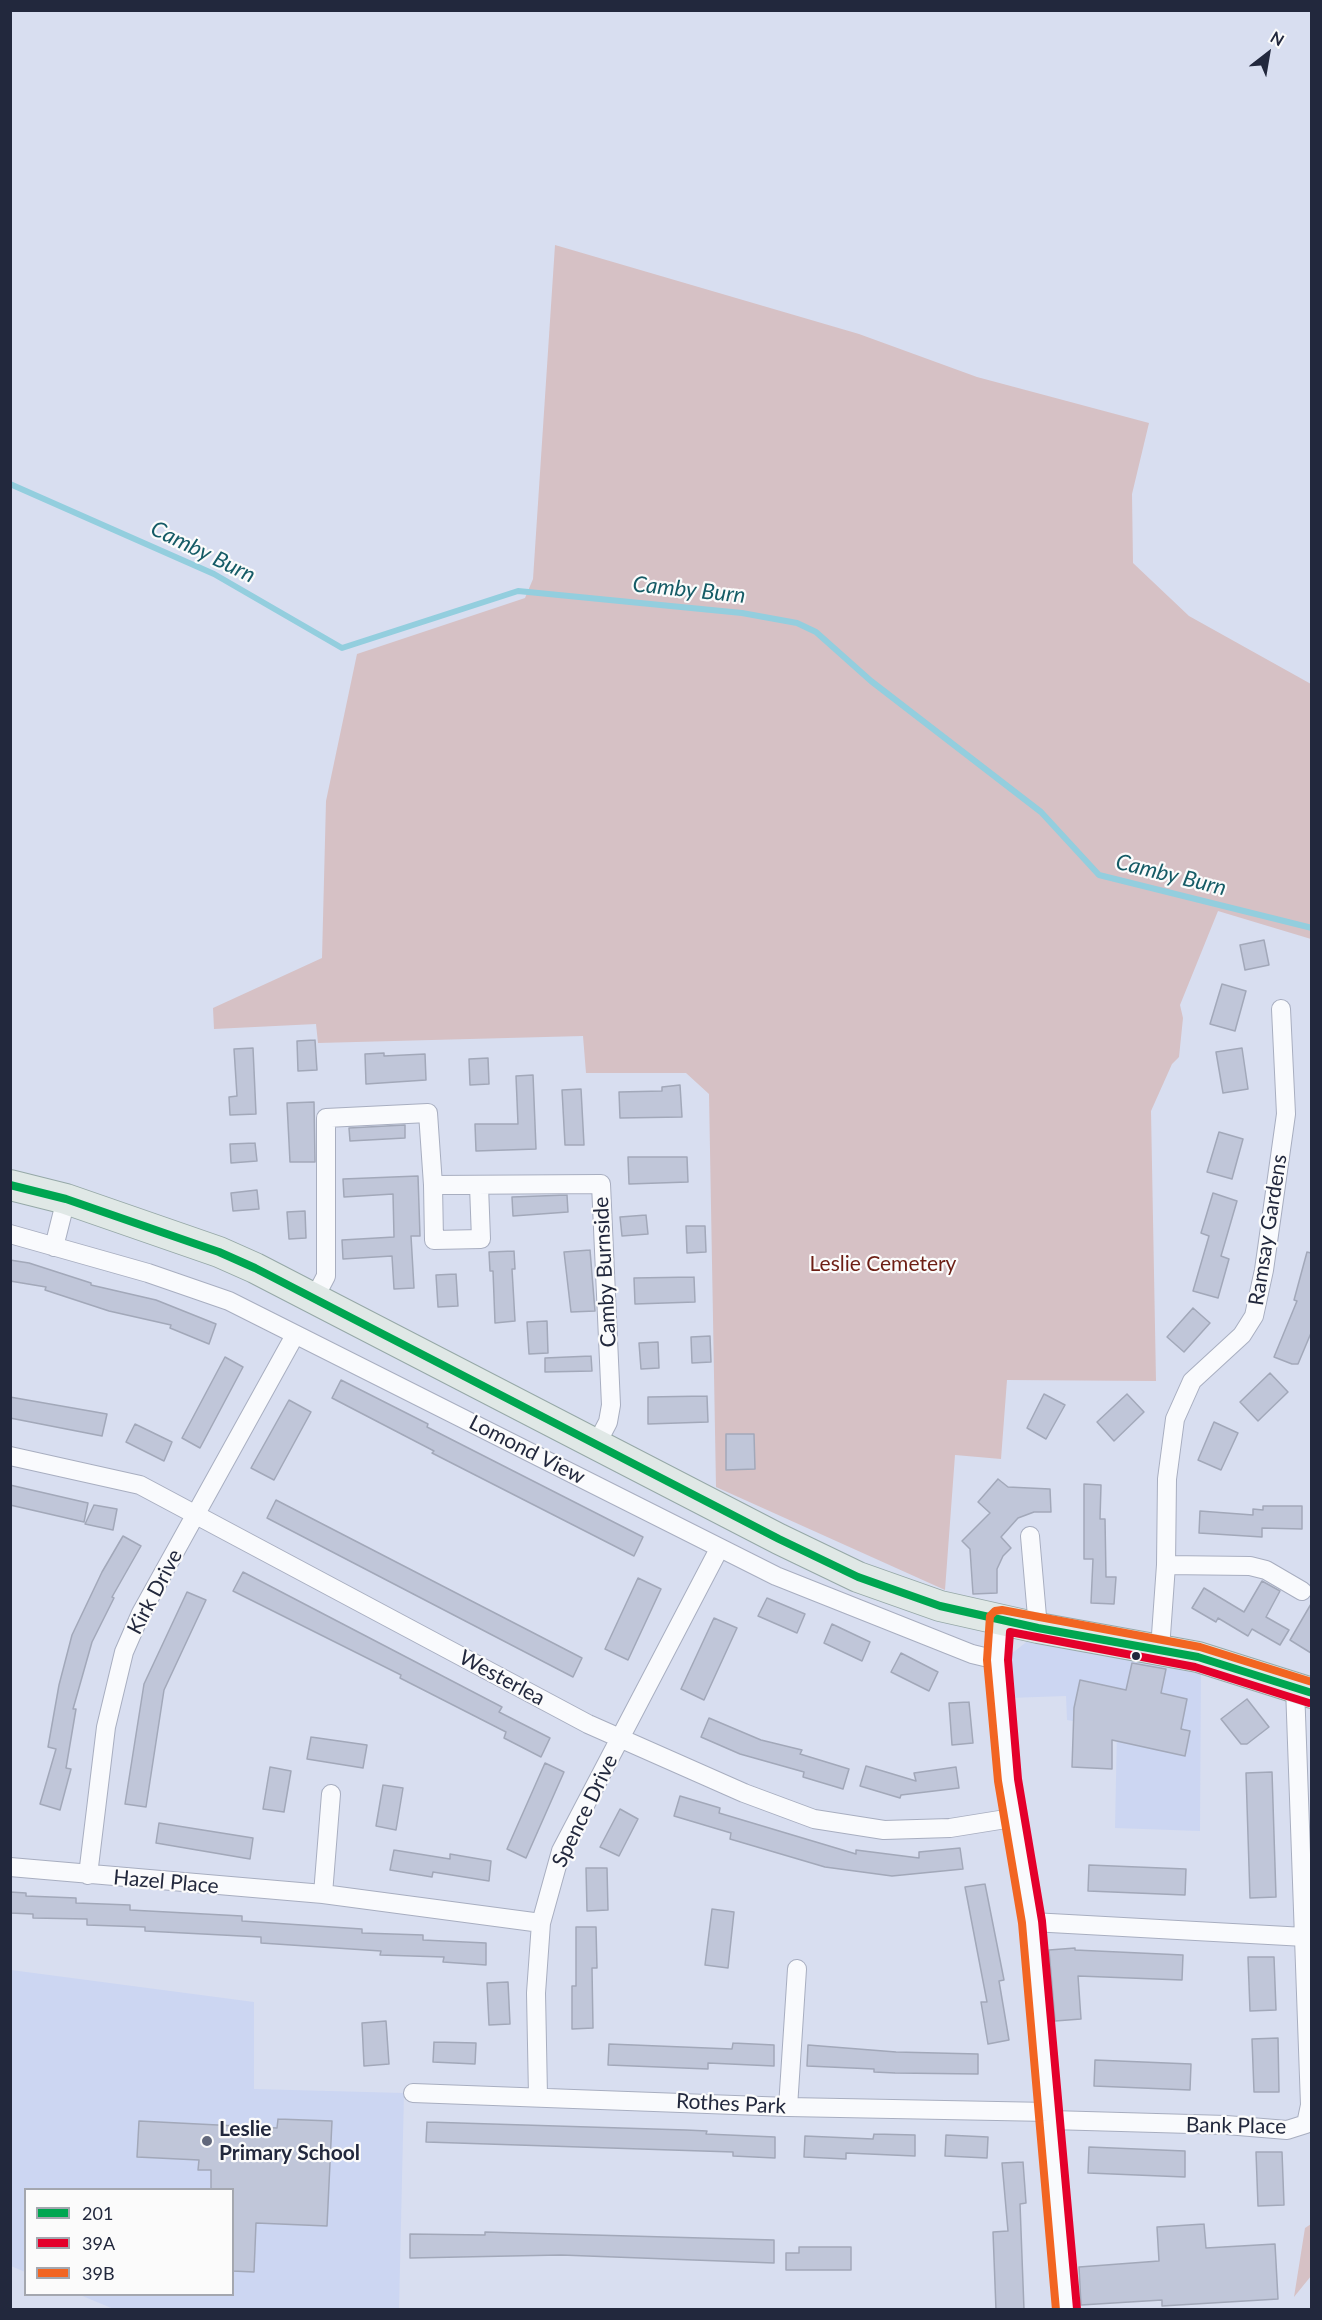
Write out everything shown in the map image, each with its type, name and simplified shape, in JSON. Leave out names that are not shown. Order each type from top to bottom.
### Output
[{"type":"main road","points":[[10,1185],[66,1198],[219,1252],[315,1297],[596,1445],[858,1577],[940,1606],[1038,1628],[1160,1649],[1228,1666],[1303,1690]]},
{"type":"street","name":"Ramsay Gardens","points":[[1160,1649],[1166,1565],[1167,1479],[1175,1419],[1192,1382],[1242,1335],[1254,1316],[1264,1270],[1286,1114],[1281,1009]]},
{"type":"street","points":[[315,1297],[326,1276],[326,1118],[428,1113],[434,1240],[481,1239],[479,1186]]},
{"type":"street","name":"Camby Burnside","points":[[432,1185],[601,1184],[611,1405],[608,1422],[596,1445]]},
{"type":"street","points":[[54,1247],[66,1198]]},
{"type":"street","name":"Lomond View","points":[[10,1234],[148,1273],[229,1301],[719,1549],[843,1603],[972,1653],[997,1660]]},
{"type":"street","name":"Kirk Drive","points":[[88,1875],[106,1727],[124,1652],[141,1613],[295,1335]]},
{"type":"street","name":"Westerlea","points":[[10,1456],[141,1485],[621,1739],[744,1793],[814,1819],[884,1830],[950,1828],[1012,1818]]},
{"type":"street","points":[[1030,1536],[1038,1628]]},
{"type":"street","name":"Spence Drive","points":[[538,2096],[536,1994],[541,1923],[561,1851],[719,1549]]},
{"type":"street","points":[[1166,1565],[1250,1566],[1266,1569],[1302,1591]]},
{"type":"street","points":[[1000,1620],[997,1660],[1012,1818],[1032,1922],[1067,2310]]},
{"type":"street","name":"Bank Place","points":[[1050,2116],[1287,2130],[1306,2124],[1310,2105],[1305,1937],[1303,1690]]},
{"type":"street","points":[[322,1894],[331,1794]]},
{"type":"street","name":"Hazel Place","points":[[10,1867],[322,1894],[541,1923]]},
{"type":"street","points":[[1032,1922],[1305,1937]]},
{"type":"street","points":[[788,2107],[796,1969]]},
{"type":"street","name":"Rothes Park","points":[[413,2093],[1050,2116]]},
{"type":"shaded area","points":[[1033,1637],[1201,1668],[1200,1831],[1115,1828],[1117,1729],[1067,1720],[1066,1696],[1009,1698],[1007,1657]]},
{"type":"shaded area","name":"Leslie Primary School","points":[[11,1970],[254,2002],[254,2089],[404,2093],[399,2309],[116,2310],[82,2296],[234,2296],[234,2188],[24,2188],[24,2272],[11,2266]]},
{"type":"green space","name":"Leslie Cemetery","points":[[555,245],[859,334],[977,377],[1149,423],[1132,494],[1133,563],[1189,616],[1311,684],[1311,939],[1218,911],[1180,1005],[1183,1018],[1179,1057],[1172,1064],[1151,1111],[1156,1381],[1007,1380],[1001,1459],[955,1455],[945,1590],[716,1487],[709,1094],[686,1073],[586,1073],[583,1036],[318,1043],[316,1024],[214,1029],[213,1008],[322,958],[326,801],[357,654],[525,598],[533,579]]},
{"type":"green space","points":[[1311,2224],[1311,2276],[1294,2297],[1305,2228]]},
{"type":"building","points":[[1264,940],[1269,965],[1245,970],[1240,945]]},
{"type":"building","points":[[1222,984],[1246,991],[1235,1031],[1210,1024]]},
{"type":"building","points":[[315,1040],[317,1070],[298,1071],[297,1041]]},
{"type":"building","points":[[253,1048],[256,1114],[230,1115],[229,1097],[237,1096],[234,1049]]},
{"type":"building","points":[[1242,1048],[1248,1089],[1223,1093],[1216,1052]]},
{"type":"building","points":[[384,1053],[384,1056],[425,1054],[426,1080],[366,1084],[365,1054]]},
{"type":"building","points":[[488,1058],[489,1084],[470,1085],[469,1059]]},
{"type":"building","points":[[533,1075],[536,1149],[476,1151],[475,1124],[518,1124],[516,1076]]},
{"type":"building","points":[[680,1085],[682,1117],[620,1118],[619,1092],[662,1091],[662,1087]]},
{"type":"building","points":[[581,1089],[584,1145],[565,1145],[562,1090]]},
{"type":"building","points":[[314,1102],[315,1162],[290,1162],[287,1103]]},
{"type":"building","points":[[405,1125],[405,1138],[350,1141],[349,1128]]},
{"type":"building","points":[[1219,1132],[1243,1139],[1232,1179],[1207,1172]]},
{"type":"building","points":[[255,1143],[257,1161],[231,1163],[230,1144]]},
{"type":"building","points":[[628,1157],[687,1157],[688,1182],[629,1184]]},
{"type":"building","points":[[418,1176],[420,1236],[411,1236],[414,1288],[394,1289],[392,1256],[343,1259],[342,1240],[394,1237],[393,1194],[344,1197],[343,1179]]},
{"type":"building","points":[[257,1190],[259,1209],[233,1211],[231,1193]]},
{"type":"building","points":[[1213,1193],[1237,1201],[1221,1256],[1229,1259],[1218,1298],[1193,1291],[1209,1236],[1201,1233]]},
{"type":"building","points":[[567,1195],[568,1212],[513,1216],[512,1197]]},
{"type":"building","points":[[305,1211],[306,1238],[289,1239],[287,1212]]},
{"type":"building","points":[[646,1215],[648,1234],[622,1236],[620,1217]]},
{"type":"building","points":[[686,1226],[705,1226],[706,1252],[687,1253]]},
{"type":"building","points":[[590,1250],[595,1311],[571,1312],[564,1252]]},
{"type":"building","points":[[514,1251],[515,1269],[512,1269],[515,1321],[495,1323],[493,1271],[490,1271],[489,1252]]},
{"type":"building","points":[[1307,1252],[1311,1253],[1311,1333],[1298,1364],[1292,1364],[1274,1357],[1297,1301],[1294,1300]]},
{"type":"building","points":[[10,1260],[29,1263],[91,1283],[91,1285],[156,1300],[216,1324],[209,1344],[170,1328],[171,1325],[109,1311],[45,1290],[46,1287],[10,1281]]},
{"type":"building","points":[[456,1274],[458,1306],[438,1307],[436,1275]]},
{"type":"building","points":[[694,1277],[695,1302],[635,1304],[634,1278]]},
{"type":"building","points":[[1193,1308],[1210,1323],[1184,1352],[1167,1337]]},
{"type":"building","points":[[547,1321],[548,1353],[529,1354],[527,1322]]},
{"type":"building","points":[[710,1336],[711,1362],[692,1363],[691,1337]]},
{"type":"building","points":[[658,1342],[659,1368],[641,1369],[639,1343]]},
{"type":"building","points":[[591,1356],[592,1371],[545,1372],[545,1358]]},
{"type":"building","points":[[225,1357],[243,1367],[200,1448],[182,1438]]},
{"type":"building","points":[[1270,1373],[1288,1392],[1258,1421],[1240,1402]]},
{"type":"building","points":[[341,1380],[428,1424],[427,1427],[643,1537],[634,1556],[432,1453],[434,1451],[332,1398]]},
{"type":"building","points":[[1044,1394],[1065,1405],[1046,1439],[1027,1428]]},
{"type":"building","points":[[1127,1394],[1144,1412],[1114,1441],[1097,1422]]},
{"type":"building","points":[[707,1396],[708,1422],[648,1424],[648,1397]]},
{"type":"building","points":[[10,1397],[107,1414],[102,1436],[10,1418]]},
{"type":"building","points":[[289,1400],[311,1412],[274,1480],[251,1468]]},
{"type":"building","points":[[1214,1422],[1238,1433],[1221,1470],[1198,1460]]},
{"type":"building","points":[[135,1424],[172,1442],[164,1461],[126,1442]]},
{"type":"building","points":[[726,1434],[754,1434],[755,1469],[726,1470]]},
{"type":"building","points":[[998,1479],[1008,1487],[1050,1489],[1051,1512],[1034,1512],[1018,1518],[1001,1537],[1011,1548],[1003,1556],[997,1569],[997,1593],[973,1594],[970,1549],[962,1541],[990,1513],[978,1502]]},
{"type":"building","points":[[1084,1484],[1101,1485],[1100,1519],[1105,1519],[1106,1577],[1116,1577],[1114,1604],[1091,1603],[1093,1559],[1084,1559]]},
{"type":"building","points":[[10,1485],[88,1503],[84,1522],[10,1505]]},
{"type":"building","points":[[276,1500],[582,1658],[573,1677],[267,1518]]},
{"type":"building","points":[[94,1505],[117,1509],[113,1530],[85,1524]]},
{"type":"building","points":[[1263,1506],[1302,1506],[1302,1529],[1262,1528],[1262,1537],[1199,1533],[1200,1511],[1253,1515],[1253,1509],[1263,1510]]},
{"type":"building","points":[[123,1536],[141,1546],[112,1597],[114,1598],[92,1642],[73,1709],[76,1709],[66,1768],[71,1769],[60,1810],[40,1804],[56,1749],[48,1747],[59,1685],[72,1635],[102,1572]]},
{"type":"building","points":[[243,1572],[502,1707],[499,1712],[550,1738],[541,1757],[504,1738],[506,1732],[400,1678],[401,1675],[233,1591]]},
{"type":"building","points":[[638,1578],[661,1589],[628,1660],[605,1649]]},
{"type":"building","points":[[1262,1581],[1280,1591],[1266,1617],[1289,1630],[1280,1645],[1252,1629],[1248,1636],[1218,1618],[1216,1622],[1192,1608],[1204,1588],[1244,1612]]},
{"type":"building","points":[[187,1592],[206,1600],[164,1690],[146,1807],[125,1804],[144,1684]]},
{"type":"building","points":[[767,1598],[805,1614],[797,1633],[758,1616]]},
{"type":"building","points":[[1311,1604],[1311,1653],[1290,1640]]},
{"type":"building","points":[[714,1618],[737,1628],[704,1700],[681,1689]]},
{"type":"building","points":[[832,1624],[870,1642],[862,1661],[824,1643]]},
{"type":"building","points":[[901,1653],[938,1672],[929,1691],[891,1672]]},
{"type":"building","points":[[1132,1663],[1166,1669],[1161,1693],[1187,1699],[1181,1729],[1190,1731],[1185,1756],[1112,1740],[1112,1769],[1072,1767],[1074,1708],[1080,1680],[1126,1690]]},
{"type":"building","points":[[1247,1699],[1269,1727],[1247,1744],[1241,1744],[1221,1719]]},
{"type":"building","points":[[969,1702],[973,1743],[952,1745],[949,1703]]},
{"type":"building","points":[[709,1718],[761,1740],[802,1750],[800,1754],[849,1769],[843,1789],[803,1777],[804,1772],[740,1754],[701,1737]]},
{"type":"building","points":[[311,1737],[367,1745],[363,1768],[307,1759]]},
{"type":"building","points":[[545,1763],[564,1772],[526,1858],[507,1849]]},
{"type":"building","points":[[866,1766],[916,1781],[914,1773],[956,1767],[959,1788],[901,1795],[900,1798],[860,1786]]},
{"type":"building","points":[[270,1767],[291,1771],[284,1812],[263,1809]]},
{"type":"building","points":[[1272,1772],[1276,1897],[1250,1898],[1246,1773]]},
{"type":"building","points":[[383,1785],[403,1788],[396,1830],[376,1826]]},
{"type":"building","points":[[680,1796],[720,1808],[719,1813],[856,1854],[856,1850],[919,1858],[919,1852],[960,1848],[963,1869],[892,1876],[825,1867],[730,1839],[731,1833],[674,1816]]},
{"type":"building","points":[[620,1809],[638,1819],[619,1856],[600,1847]]},
{"type":"building","points":[[159,1823],[253,1838],[250,1859],[156,1843]]},
{"type":"building","points":[[394,1850],[450,1859],[450,1854],[491,1861],[489,1881],[433,1872],[432,1877],[390,1870]]},
{"type":"building","points":[[1089,1865],[1186,1869],[1185,1895],[1088,1891]]},
{"type":"building","points":[[586,1868],[607,1868],[608,1910],[587,1911]]},
{"type":"building","points":[[985,1884],[1004,1980],[999,1981],[1009,2040],[988,2044],[981,2002],[987,2002],[965,1887]]},
{"type":"building","points":[[10,1892],[26,1893],[26,1896],[76,1898],[76,1903],[130,1905],[130,1910],[242,1916],[242,1921],[362,1929],[362,1933],[423,1935],[423,1940],[486,1943],[486,1965],[443,1962],[444,1957],[380,1955],[381,1951],[261,1943],[261,1937],[145,1931],[145,1927],[87,1925],[87,1919],[33,1918],[33,1914],[10,1913]]},
{"type":"building","points":[[712,1909],[734,1912],[728,1968],[705,1965]]},
{"type":"building","points":[[576,1927],[596,1927],[597,1968],[592,1968],[593,2028],[572,2029],[572,1986],[576,1986]]},
{"type":"building","points":[[1075,1948],[1075,1950],[1183,1955],[1182,1980],[1078,1976],[1081,2019],[1055,2021],[1049,1950]]},
{"type":"building","points":[[1248,1957],[1274,1957],[1276,2010],[1250,2011]]},
{"type":"building","points":[[508,1982],[510,2024],[489,2025],[487,1983]]},
{"type":"building","points":[[386,2021],[389,2064],[364,2066],[362,2023]]},
{"type":"building","points":[[1278,2038],[1279,2092],[1254,2092],[1252,2039]]},
{"type":"building","points":[[434,2042],[476,2043],[475,2064],[433,2062]]},
{"type":"building","points":[[733,2043],[774,2045],[774,2066],[708,2063],[708,2069],[608,2065],[609,2044],[732,2049]]},
{"type":"building","points":[[808,2045],[896,2052],[978,2054],[978,2074],[895,2073],[874,2072],[874,2069],[807,2066]]},
{"type":"building","points":[[1095,2060],[1191,2064],[1190,2090],[1094,2086]]},
{"type":"building","points":[[278,2119],[332,2121],[327,2226],[256,2223],[254,2272],[234,2271],[234,2188],[211,2188],[211,2170],[198,2170],[199,2160],[137,2157],[139,2121],[277,2128]]},
{"type":"building","points":[[427,2122],[686,2130],[707,2131],[706,2134],[775,2137],[775,2158],[733,2156],[733,2152],[426,2142]]},
{"type":"building","points":[[874,2134],[915,2135],[915,2156],[846,2153],[846,2159],[804,2157],[805,2136],[873,2139]]},
{"type":"building","points":[[946,2135],[988,2137],[987,2158],[945,2156]]},
{"type":"building","points":[[1089,2147],[1185,2151],[1185,2177],[1088,2173]]},
{"type":"building","points":[[1256,2152],[1282,2152],[1284,2205],[1258,2206]]},
{"type":"building","points":[[1023,2162],[1026,2203],[1020,2204],[1024,2310],[996,2310],[993,2232],[1008,2231],[1002,2163]]},
{"type":"building","points":[[1204,2224],[1206,2248],[1275,2244],[1278,2299],[1162,2306],[1162,2300],[1081,2305],[1079,2267],[1159,2261],[1157,2227]]},
{"type":"building","points":[[485,2232],[774,2240],[774,2263],[561,2255],[410,2258],[410,2234],[485,2235]]},
{"type":"building","points":[[799,2247],[851,2247],[851,2270],[786,2270],[786,2253],[799,2253]]},
{"type":"waterway","name":"Camby Burn","points":[[10,484],[214,574],[342,648],[518,591],[742,613],[797,623],[816,632],[871,681],[1041,812],[1099,875],[1312,928]]},
{"type":"transit line","name":"201","points":[[10,1185],[66,1199],[219,1252],[255,1268],[779,1539],[858,1577],[940,1606],[1038,1628],[1198,1657],[1312,1693]]},
{"type":"transit line","name":"39B","points":[[1056,2310],[1022,1923],[998,1781],[987,1660],[990,1616],[995,1611],[1002,1610],[1200,1647],[1312,1682]]},
{"type":"transit line","name":"39A","points":[[1077,2309],[1042,1921],[1018,1779],[1008,1660],[1010,1632],[1195,1667],[1309,1703]]},
{"type":"place","name":"Leslie Primary School","points":[[207,2141]]}]
